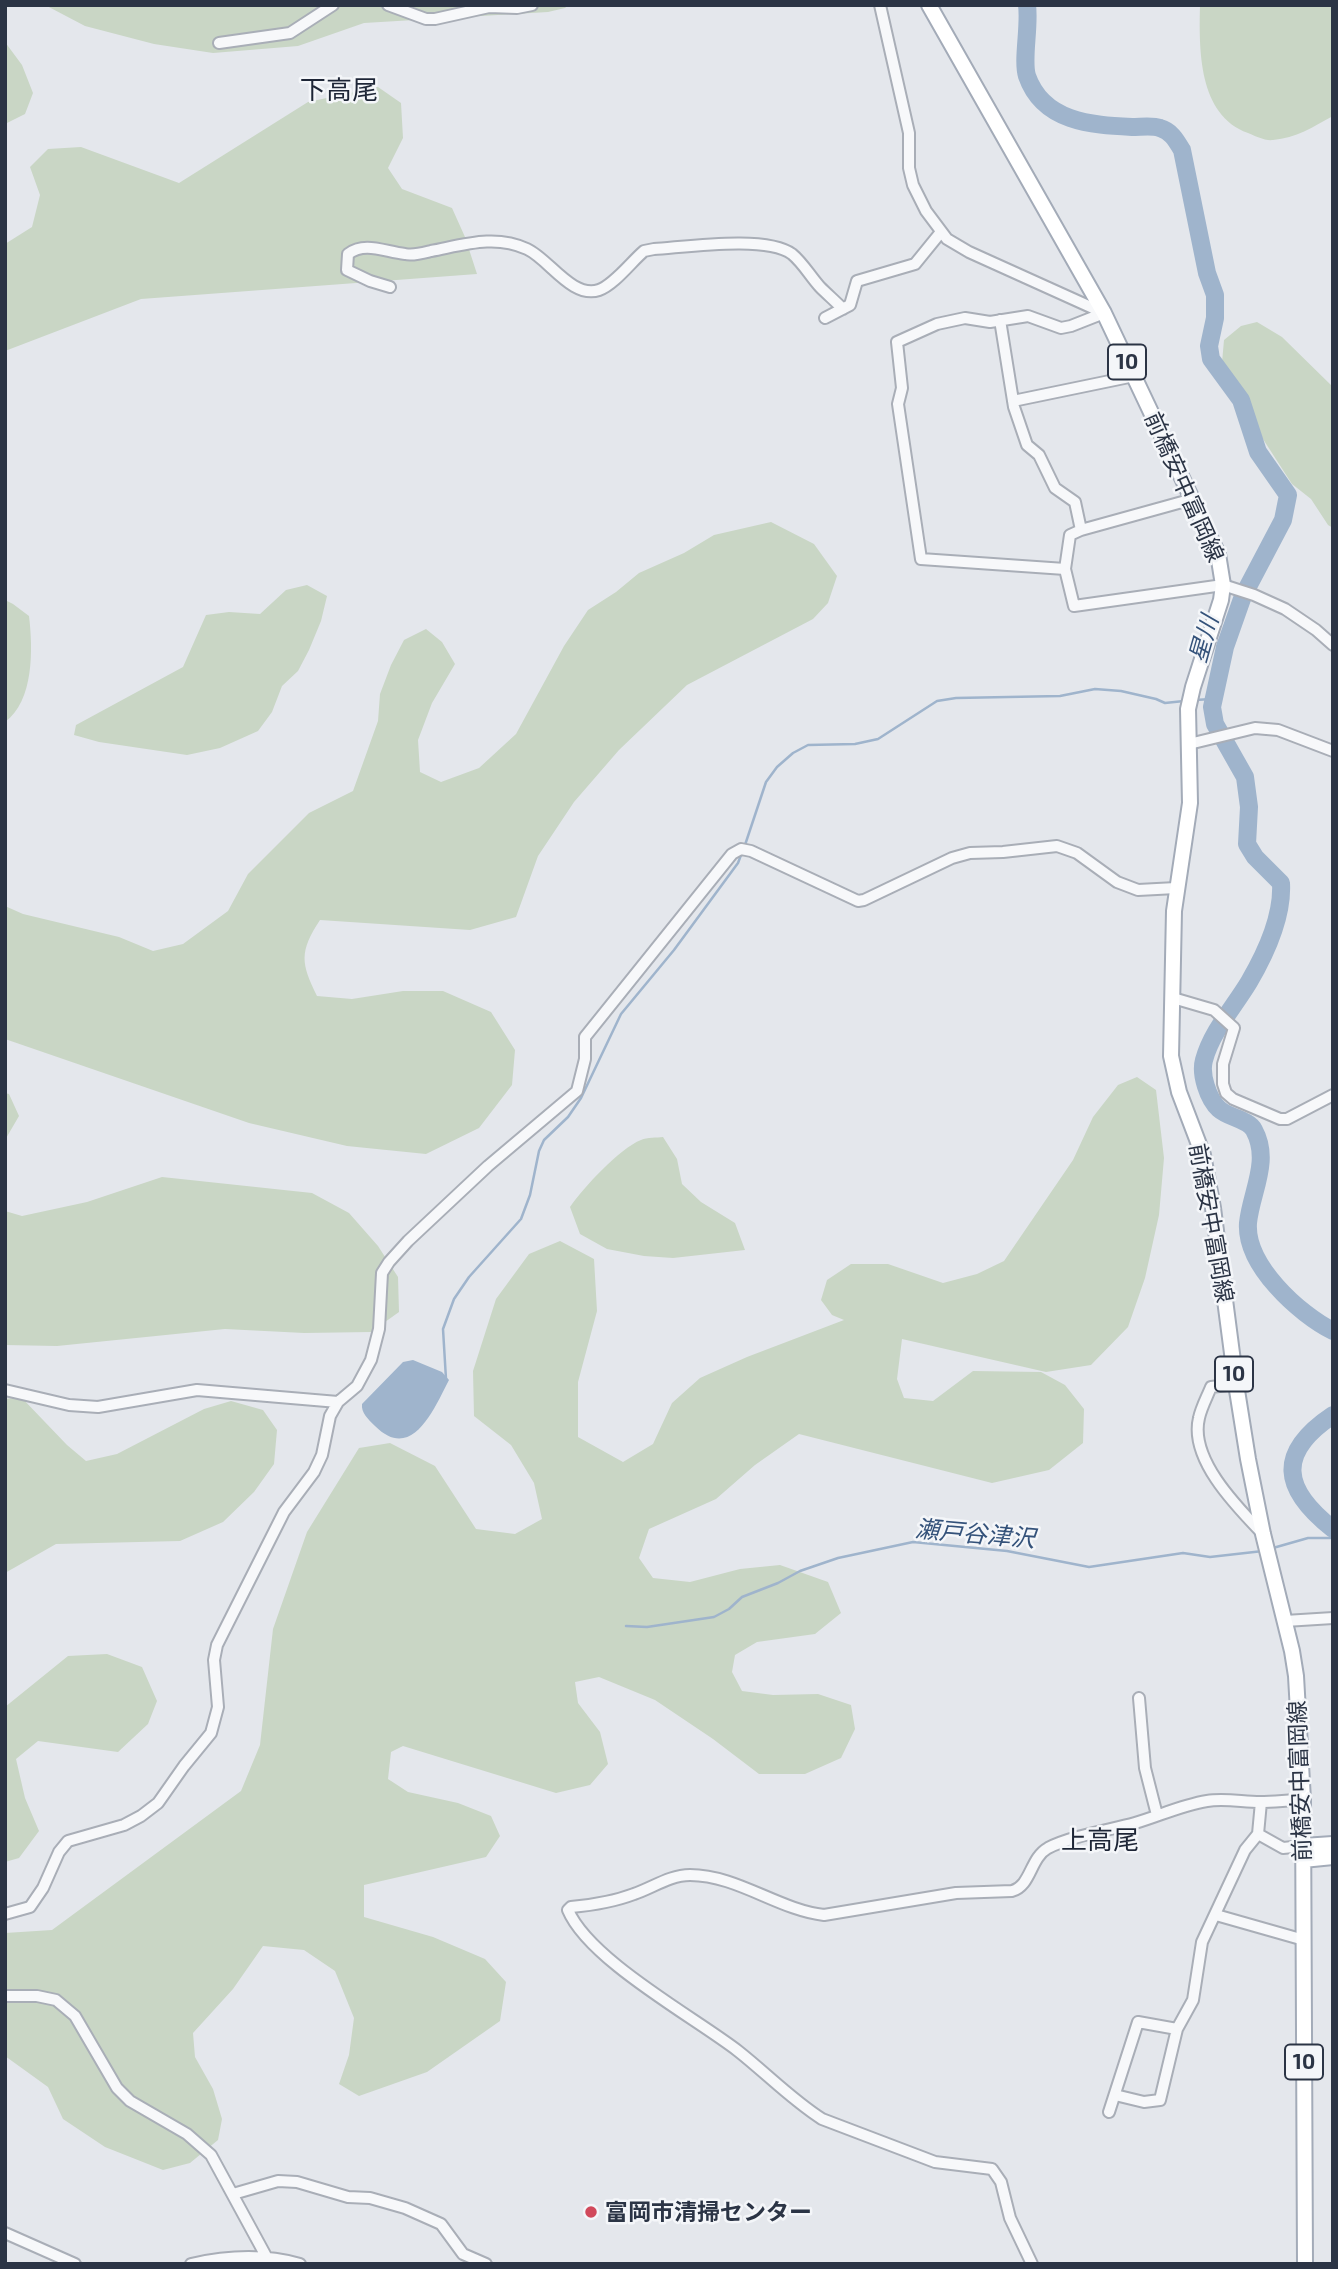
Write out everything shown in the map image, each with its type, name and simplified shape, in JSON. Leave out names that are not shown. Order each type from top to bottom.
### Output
[{"type":"main road","name":"前橋安中富岡線","points":[[929,5],[1104,313],[1218,554],[1223,585],[1217,614],[1188,709],[1197,743],[1176,888],[1171,1056],[1174,1074],[1203,1155],[1213,1208],[1236,1384],[1263,1534],[1296,1676],[1303,1800],[1306,2264]]},
{"type":"main road","points":[[1303,1853],[1333,1844]]},
{"type":"main road","points":[[1303,1853],[1333,1857]]},
{"type":"street","points":[[219,43],[290,33],[332,5]]},
{"type":"street","points":[[388,5],[426,19],[489,7],[517,8],[532,5]]},
{"type":"street","points":[[880,5],[909,132],[909,168],[913,186],[941,232],[968,252],[1104,313]]},
{"type":"street","points":[[825,318],[850,305],[858,281],[915,264],[941,232]]},
{"type":"street","points":[[390,287],[347,270],[348,254],[356,248],[409,255],[486,240],[507,243],[526,248],[540,257],[558,275],[586,290],[600,290],[644,251],[654,248],[722,244],[763,245],[780,247],[799,260],[819,286],[843,309]]},
{"type":"street","points":[[1065,569],[921,559],[898,404],[902,388],[897,342],[937,324],[965,318],[990,321],[1028,316],[1061,328],[1104,313]]},
{"type":"street","points":[[1000,320],[1013,401],[1027,445],[1039,455],[1055,488],[1075,502],[1081,530]]},
{"type":"street","points":[[1013,401],[1134,376]]},
{"type":"street","points":[[1193,499],[1070,535],[1065,569],[1074,606],[1223,585],[1285,609],[1333,645]]},
{"type":"street","points":[[1197,743],[1255,728],[1278,730],[1333,751]]},
{"type":"street","points":[[5,1914],[30,1908],[43,1888],[59,1852],[68,1841],[124,1825],[158,1802],[211,1734],[218,1707],[214,1660],[217,1644],[284,1511],[314,1472],[322,1455],[330,1416],[338,1402],[357,1386],[371,1360],[379,1329],[382,1273],[408,1241],[488,1166],[577,1091],[585,1059],[585,1037],[736,851],[751,851],[858,901],[952,858],[970,853],[1057,846],[1077,853],[1117,882],[1139,890],[1176,888]]},
{"type":"street","points":[[1172,998],[1214,1010],[1234,1028],[1223,1064],[1223,1084],[1226,1093],[1233,1099],[1280,1119],[1287,1119],[1333,1096]]},
{"type":"street","points":[[1236,1384],[1211,1387],[1199,1417],[1198,1431],[1211,1470],[1222,1490],[1263,1534]]},
{"type":"street","points":[[5,1390],[69,1405],[98,1407],[197,1390],[338,1402]]},
{"type":"street","points":[[1285,1621],[1333,1618]]},
{"type":"street","points":[[1139,1698],[1145,1768],[1157,1815]]},
{"type":"street","points":[[1031,2264],[1010,2218],[1001,2182],[992,2169],[935,2162],[822,2119],[737,2050],[617,1964],[574,1923],[569,1910],[571,1907],[613,1901],[671,1878],[690,1875],[738,1886],[810,1913],[824,1915],[956,1893],[1012,1891],[1019,1889],[1024,1883],[1036,1858],[1047,1849],[1209,1800],[1303,1800]]},
{"type":"street","points":[[1115,2095],[1144,2102],[1160,2100],[1177,2029],[1193,2000],[1202,1942],[1245,1850],[1258,1834],[1261,1802]]},
{"type":"street","points":[[1258,1834],[1283,1848],[1303,1853]]},
{"type":"street","points":[[1216,1915],[1304,1940]]},
{"type":"street","points":[[5,1996],[37,1996],[56,2000],[75,2016],[117,2088],[130,2101],[187,2134],[211,2155],[267,2258]]},
{"type":"street","points":[[1109,2112],[1139,2022],[1177,2029]]},
{"type":"street","points":[[233,2194],[278,2181],[298,2182],[348,2197],[370,2198],[405,2208],[442,2224],[463,2254],[486,2264]]},
{"type":"street","points":[[5,2233],[75,2264]]},
{"type":"street","points":[[191,2264],[218,2257],[267,2258],[300,2264]]},
{"type":"green space","points":[[45,5],[568,5],[548,12],[364,23],[298,46],[213,53],[154,44],[85,26]]},
{"type":"green space","points":[[1200,5],[1333,5],[1333,116],[1297,134],[1273,140],[1257,137],[1232,124],[1219,112],[1205,79],[1200,41]]},
{"type":"green space","points":[[5,42],[22,65],[33,93],[25,114],[5,124]]},
{"type":"green space","points":[[378,87],[401,103],[403,138],[388,168],[402,189],[452,208],[477,274],[141,299],[5,351],[5,244],[32,227],[40,195],[30,167],[48,149],[81,147],[179,183],[308,102]]},
{"type":"green space","points":[[1257,322],[1282,337],[1333,387],[1333,528],[1328,525],[1311,499],[1292,484],[1221,374],[1224,340],[1241,326]]},
{"type":"green space","points":[[771,522],[814,544],[837,576],[828,603],[813,619],[687,685],[619,750],[574,802],[538,856],[516,917],[470,930],[320,920],[308,941],[305,966],[317,996],[352,999],[403,991],[443,991],[491,1012],[515,1050],[512,1085],[479,1128],[426,1154],[347,1146],[249,1123],[5,1039],[5,906],[23,914],[119,937],[153,951],[183,944],[228,911],[248,874],[309,813],[353,791],[378,721],[380,694],[404,640],[426,629],[442,642],[455,664],[432,703],[418,740],[420,772],[441,782],[479,768],[516,734],[564,646],[588,610],[639,573],[684,553],[714,535]]},
{"type":"green space","points":[[307,585],[327,596],[321,621],[298,671],[282,686],[272,712],[258,731],[220,748],[187,755],[99,742],[74,735],[76,725],[183,667],[206,615],[229,612],[260,614],[286,590]]},
{"type":"green space","points":[[5,600],[29,616],[31,659],[22,701],[15,713],[5,722]]},
{"type":"green space","points":[[1137,1077],[1156,1090],[1164,1158],[1159,1215],[1145,1278],[1128,1327],[1091,1365],[1046,1372],[902,1339],[897,1379],[904,1398],[933,1401],[973,1371],[1041,1372],[1065,1385],[1084,1409],[1083,1443],[1049,1470],[992,1483],[799,1434],[755,1465],[716,1499],[649,1529],[639,1558],[653,1578],[690,1582],[740,1569],[780,1565],[828,1582],[841,1613],[815,1634],[757,1642],[735,1655],[732,1672],[742,1691],[773,1695],[818,1694],[851,1705],[855,1729],[841,1758],[805,1774],[759,1774],[655,1700],[599,1677],[575,1682],[578,1703],[600,1732],[608,1764],[590,1785],[556,1793],[403,1746],[391,1752],[388,1779],[408,1792],[458,1803],[491,1816],[500,1836],[486,1857],[364,1885],[364,1917],[433,1937],[485,1959],[506,1982],[500,2021],[427,2072],[359,2096],[339,2084],[349,2055],[354,2018],[335,1971],[304,1950],[263,1946],[233,1989],[193,2033],[195,2057],[213,2089],[222,2119],[218,2140],[190,2163],[163,2170],[105,2147],[63,2119],[48,2087],[5,2056],[5,1933],[52,1930],[241,1791],[260,1745],[273,1629],[307,1532],[359,1448],[390,1443],[435,1466],[476,1529],[515,1534],[542,1519],[534,1483],[511,1445],[474,1416],[473,1371],[496,1299],[529,1254],[560,1241],[594,1259],[597,1311],[578,1382],[578,1437],[623,1462],[653,1444],[672,1403],[700,1378],[844,1320],[832,1315],[821,1300],[827,1280],[851,1264],[888,1264],[943,1283],[977,1274],[1004,1261],[1073,1160],[1093,1117],[1118,1085]]},
{"type":"green space","points":[[5,1093],[9,1094],[19,1116],[5,1140]]},
{"type":"green space","points":[[663,1137],[677,1159],[682,1184],[701,1202],[735,1223],[745,1250],[673,1258],[644,1256],[607,1249],[580,1234],[570,1207],[584,1190],[602,1169],[632,1144],[643,1139]]},
{"type":"green space","points":[[162,1177],[312,1193],[349,1213],[378,1246],[398,1277],[399,1312],[371,1332],[304,1333],[225,1329],[57,1346],[5,1345],[5,1211],[22,1216],[87,1202]]},
{"type":"green space","points":[[21,1397],[86,1461],[117,1454],[204,1409],[231,1401],[263,1410],[277,1430],[274,1464],[254,1492],[223,1522],[180,1541],[56,1544],[5,1573],[5,1399]]},
{"type":"green space","points":[[107,1654],[142,1667],[157,1701],[148,1724],[118,1752],[38,1741],[16,1759],[25,1798],[39,1831],[19,1858],[5,1862],[5,1707],[68,1656]]},
{"type":"water","points":[[413,1360],[442,1372],[449,1380],[420,1428],[411,1435],[400,1438],[388,1436],[368,1418],[362,1404],[403,1362]]},
{"type":"waterway","name":"星川","points":[[1027,5],[1027,76],[1044,103],[1056,112],[1085,122],[1164,129],[1182,150],[1207,273],[1215,295],[1215,318],[1209,346],[1211,359],[1241,400],[1258,452],[1288,495],[1283,520],[1243,596],[1225,647],[1212,707],[1215,724],[1245,777],[1249,807],[1247,844],[1255,857],[1281,883],[1281,896],[1276,922],[1261,959],[1212,1039],[1204,1060],[1203,1072],[1208,1093],[1215,1105],[1251,1126],[1259,1142],[1260,1165],[1248,1223],[1249,1239],[1255,1255],[1290,1300],[1333,1331]]},
{"type":"waterway","points":[[745,845],[766,782],[777,767],[793,753],[808,745],[855,744],[878,739],[937,701],[956,698],[1060,696],[1095,689],[1121,691],[1165,703],[1184,701]]},
{"type":"waterway","points":[[1195,700],[1212,699]]},
{"type":"waterway","points":[[446,1379],[443,1329],[454,1299],[469,1277],[521,1219],[544,1140],[568,1117],[581,1098],[621,1014],[674,950],[738,863],[741,855]]},
{"type":"waterway","name":"星川","points":[[1333,1415],[1302,1443],[1292,1471],[1303,1500],[1333,1529]]},
{"type":"waterway","name":"瀬戸谷津沢","points":[[1273,1548],[1308,1538],[1333,1538]]},
{"type":"waterway","name":"瀬戸谷津沢","points":[[626,1626],[647,1627],[714,1617],[729,1609],[742,1597],[800,1571],[838,1558],[913,1542],[1007,1551],[1089,1567],[1183,1553],[1210,1557],[1263,1551]]},
{"type":"place","name":"富岡市清掃センター","points":[[591,2212]]},
{"type":"district","name":"下高尾","points":[[339,90]]},
{"type":"district","name":"上高尾","points":[[1100,1840]]}]
